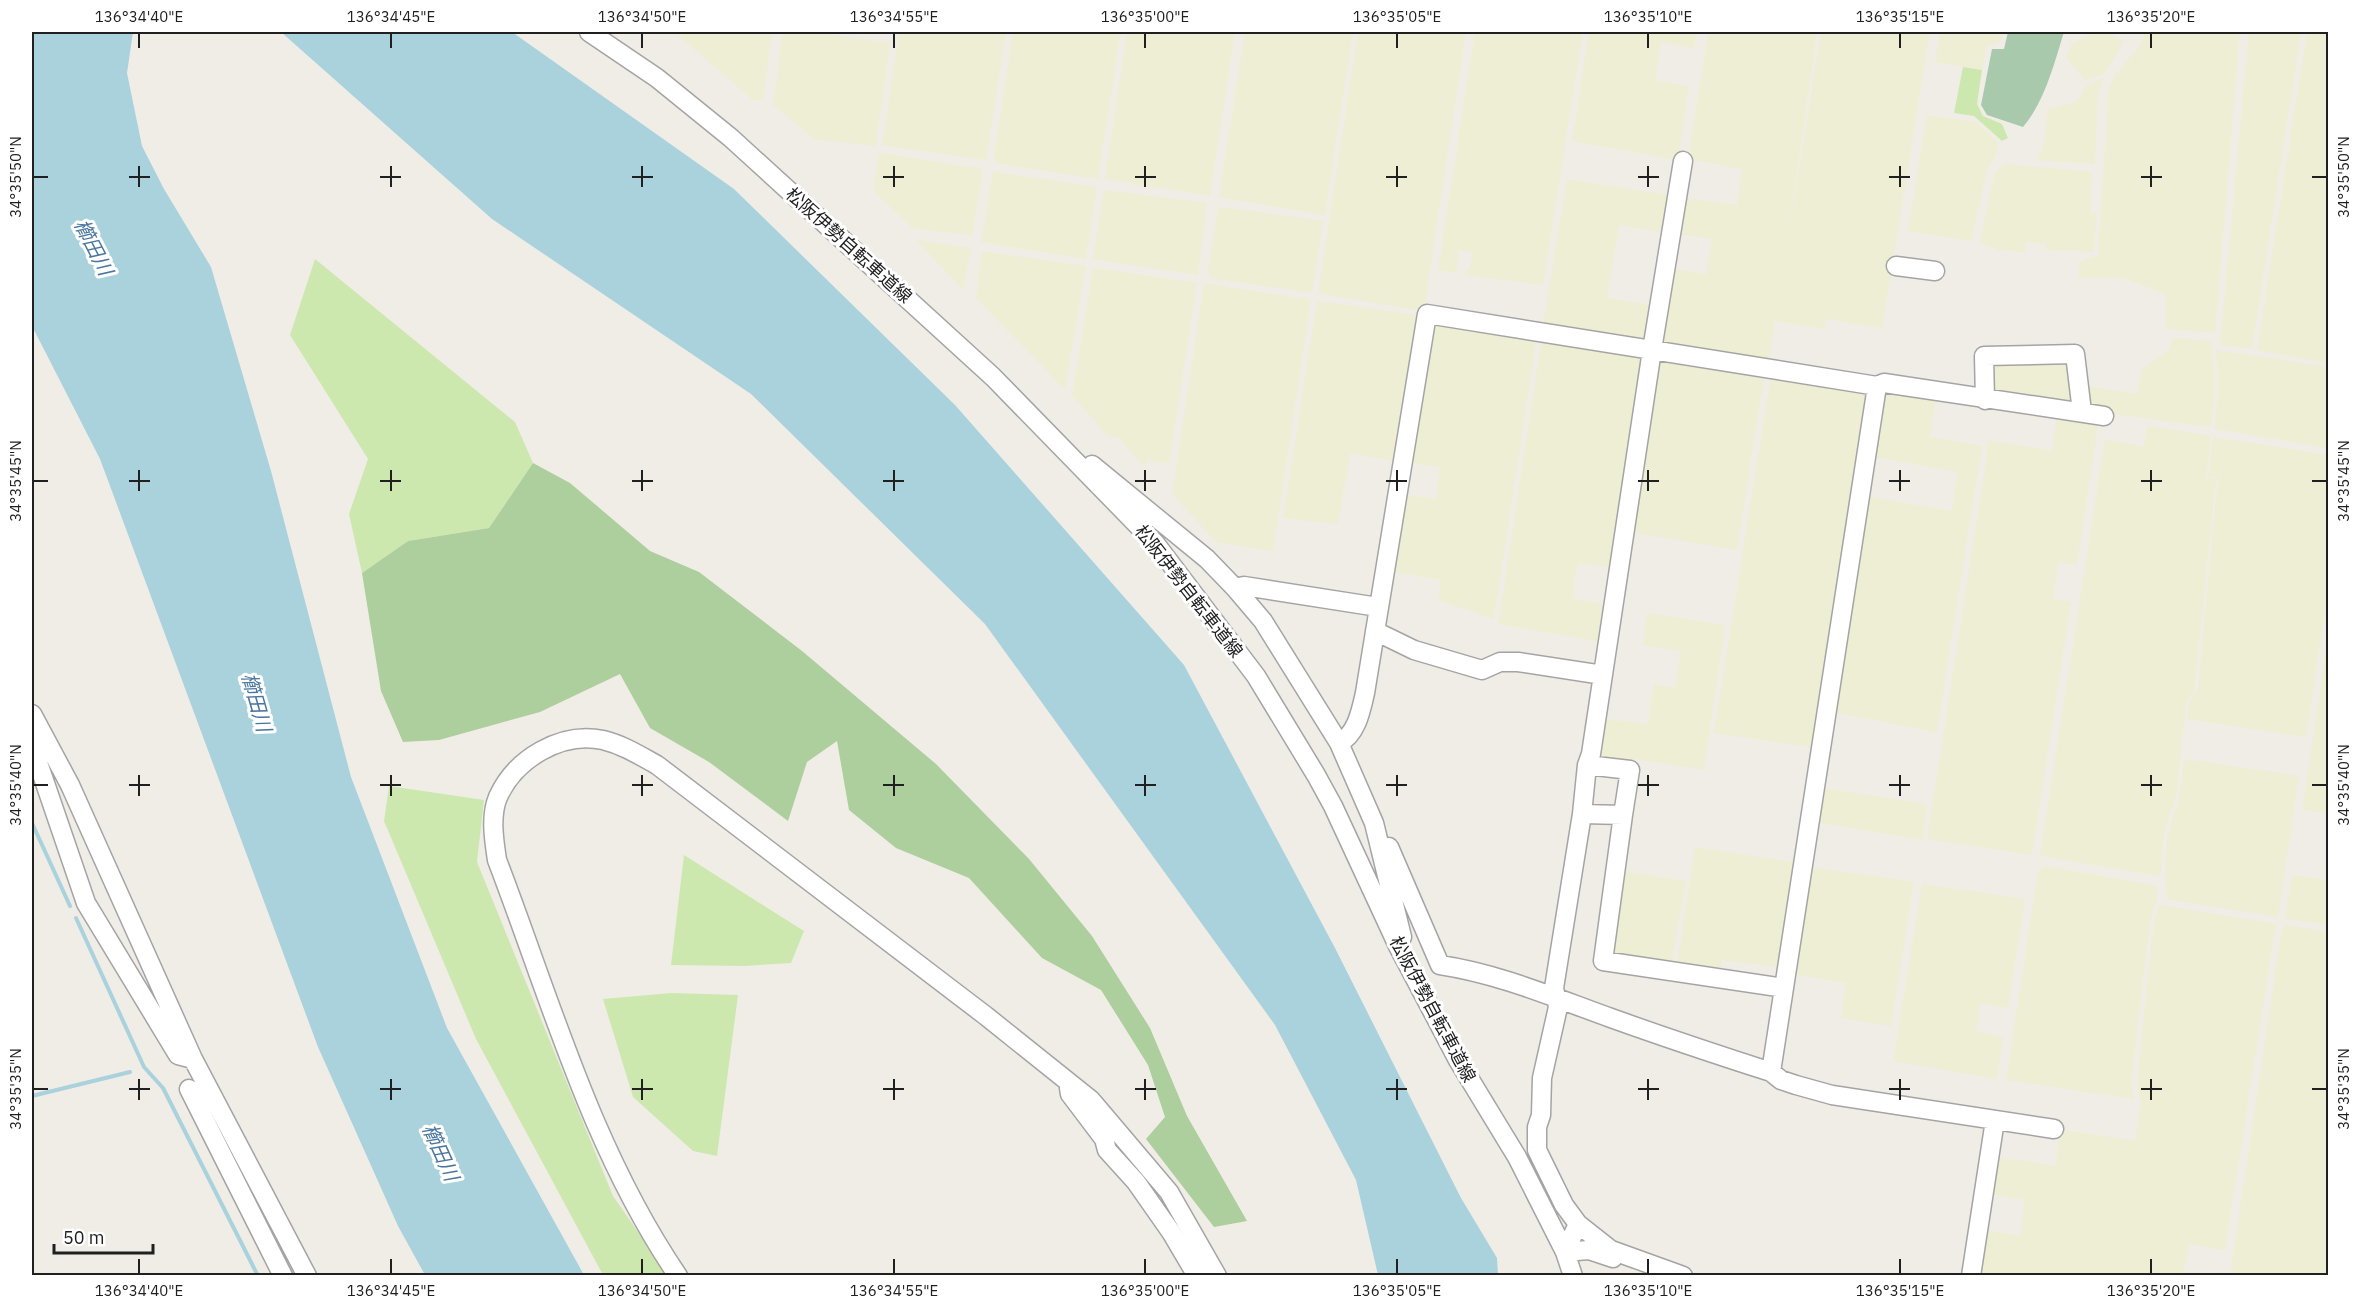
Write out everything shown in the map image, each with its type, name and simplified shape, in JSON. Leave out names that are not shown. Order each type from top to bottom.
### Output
[{"type":"street","name":"松阪伊勢自転車道線","points":[[589,32],[657,78],[731,138],[993,377],[1155,543],[1256,676],[1333,806],[1398,946],[1458,1060],[1517,1157],[1565,1252],[1573,1275]]},
{"type":"street","points":[[1683,161],[1554,988],[1558,1007],[1542,1078],[1537,1150],[1564,1205],[1578,1224],[1611,1250],[1683,1275]]},
{"type":"street","points":[[1896,266],[1935,272]]},
{"type":"street","points":[[1339,743],[1347,740],[1359,718],[1365,693],[1427,314],[1877,386],[1884,383],[1984,400],[2104,416]]},
{"type":"street","points":[[1984,400],[1984,356],[2075,354],[2082,412]]},
{"type":"street","points":[[1771,1072],[1877,386]]},
{"type":"street","points":[[1069,454],[1084,458],[1207,559],[1263,621],[1339,743],[1374,823],[1403,938],[1398,946]]},
{"type":"street","points":[[1235,588],[1244,586],[1378,607]]},
{"type":"street","points":[[1374,631],[1414,650],[1482,670],[1500,662],[1518,662],[1603,675]]},
{"type":"street","points":[[34,719],[33,748],[87,903],[178,1055],[193,1059]]},
{"type":"street","points":[[34,719],[70,785],[193,1059],[307,1275]]},
{"type":"street","points":[[678,1275],[652,1238],[626,1191],[584,1095],[497,860],[493,834],[497,799],[510,776],[524,761],[543,750],[584,738],[602,740],[628,748],[657,765],[986,1016],[1091,1100],[1169,1192],[1217,1275]]},
{"type":"street","points":[[1587,765],[1630,770],[1603,961],[1784,988]]},
{"type":"street","points":[[1582,814],[1623,815]]},
{"type":"street","points":[[1374,823],[1381,829],[1440,965],[1471,971],[1556,996],[1619,1021],[1771,1072],[1781,1080],[1832,1095],[2054,1129]]},
{"type":"street","points":[[1068,1082],[1070,1094],[1104,1139],[1107,1150],[1136,1182],[1171,1232],[1197,1275]]},
{"type":"street","points":[[189,1089],[283,1275]]},
{"type":"street","points":[[1971,1275],[1995,1120]]},
{"type":"street","points":[[1578,1224],[1565,1252],[1589,1250],[1662,1275]]},
{"type":"green space","points":[[674,32],[772,32],[763,101],[753,100]]},
{"type":"green space","points":[[789,32],[814,32],[890,43],[876,146],[814,139],[773,105],[782,34],[789,35]]},
{"type":"green space","points":[[899,32],[1006,32],[986,160],[882,145]]},
{"type":"green space","points":[[1013,32],[1121,32],[1098,179],[996,163],[994,158]]},
{"type":"green space","points":[[1127,32],[1235,32],[1210,196],[1105,179]]},
{"type":"green space","points":[[1245,32],[1353,32],[1325,215],[1219,197]]},
{"type":"green space","points":[[1358,32],[1466,32],[1425,303],[1417,310],[1318,293]]},
{"type":"green space","points":[[1475,32],[1583,32],[1543,285],[1465,275],[1466,270],[1470,270],[1472,252],[1459,250],[1456,273],[1438,270]]},
{"type":"green space","points":[[1589,32],[1697,32],[1694,48],[1661,42],[1655,80],[1689,86],[1678,160],[1572,141]]},
{"type":"green space","points":[[1708,32],[1817,32],[1786,249],[1821,32],[1930,32],[1882,328],[1826,319],[1824,329],[1775,321],[1769,362],[1664,347],[1659,338],[1671,268],[1706,275],[1712,239],[1677,234],[1684,198],[1737,205],[1742,169],[1688,159]]},
{"type":"green space","points":[[1940,32],[2002,32],[2001,41],[1986,47],[1982,70],[1935,62]]},
{"type":"green space","points":[[2008,32],[2064,32],[2043,94],[2023,127],[1987,115],[1981,105],[1992,49],[2004,49]]},
{"type":"green space","points":[[2145,32],[2240,32],[2215,333],[2166,329],[2166,294],[2123,278],[2079,278],[2079,262],[2098,255],[2109,88],[2115,75],[2141,44]]},
{"type":"green space","points":[[2249,32],[2301,32],[2252,349],[2220,345]]},
{"type":"green space","points":[[2307,32],[2328,32],[2328,363],[2257,350]]},
{"type":"green space","points":[[2111,34],[2124,41],[2105,74],[2085,80],[2066,58],[2072,43],[2091,35]]},
{"type":"green space","points":[[1963,67],[1982,70],[1977,104],[1983,116],[2002,124],[2008,138],[2002,141],[1974,116],[1954,113]]},
{"type":"green space","points":[[2104,77],[2098,93],[2095,164],[2037,160],[2045,139],[2047,110],[2078,101],[2086,86]]},
{"type":"green space","points":[[1927,115],[1976,122],[1998,143],[1996,154],[1987,171],[1971,241],[1908,231]]},
{"type":"green space","points":[[879,153],[983,169],[973,232],[969,235],[913,228],[873,191]]},
{"type":"green space","points":[[2004,164],[2092,172],[2090,212],[2097,213],[2094,252],[2046,250],[2046,244],[2027,242],[2025,252],[2000,250],[1980,243],[1994,174]]},
{"type":"green space","points":[[993,172],[1097,187],[1086,259],[981,242]]},
{"type":"green space","points":[[1567,179],[1673,196],[1667,233],[1619,225],[1607,298],[1655,306],[1644,342],[1543,326]]},
{"type":"green space","points":[[1104,190],[1207,203],[1198,275],[1093,259]]},
{"type":"green space","points":[[1221,207],[1323,221],[1312,293],[1211,278],[1208,271],[1218,209]]},
{"type":"green space","points":[[916,240],[971,248],[963,290]]},
{"type":"green space","points":[[982,251],[1086,266],[1065,390],[976,298]]},
{"type":"green space","points":[[315,259],[515,422],[533,463],[489,528],[408,541],[362,573],[349,514],[368,459],[290,335]]},
{"type":"green space","points":[[1093,268],[1197,283],[1169,464],[1146,460],[1145,468],[1118,437],[1108,436],[1072,395]]},
{"type":"green space","points":[[1204,283],[1311,300],[1273,551],[1216,542],[1172,494]]},
{"type":"green space","points":[[1317,301],[1417,315],[1421,322],[1398,462],[1350,453],[1338,524],[1283,518]]},
{"type":"green space","points":[[1437,320],[1537,337],[1494,619],[1438,600],[1441,580],[1393,572],[1405,495],[1436,499],[1440,467],[1410,463],[1430,324]]},
{"type":"green space","points":[[1542,337],[1646,358],[1613,568],[1578,563],[1572,598],[1608,605],[1602,642],[1498,624]]},
{"type":"green space","points":[[2172,338],[2211,341],[2215,384],[2211,427],[2092,411],[2087,386],[2137,394],[2142,369],[2170,349]]},
{"type":"green space","points":[[2216,350],[2328,367],[2328,448],[2215,429],[2218,385]]},
{"type":"green space","points":[[1662,356],[1765,372],[1737,550],[1630,532],[1656,361]]},
{"type":"green space","points":[[2072,356],[2079,410],[1988,396],[1988,359]]},
{"type":"green space","points":[[1771,374],[1870,393],[1817,748],[1714,733]]},
{"type":"green space","points":[[1885,390],[1936,398],[1930,437],[1982,446],[1937,732],[1832,712],[1865,496],[1951,511],[1958,472],[1874,457]]},
{"type":"green space","points":[[2057,415],[2094,420],[2098,426],[2077,564],[2058,563],[2053,598],[2071,602],[2032,855],[1927,839],[1989,441],[2052,450]]},
{"type":"green space","points":[[2148,426],[2211,436],[2206,477],[2216,479],[2194,691],[2186,703],[2177,791],[2164,834],[2160,876],[2040,856],[2105,439],[2143,447]]},
{"type":"green space","points":[[2213,437],[2328,455],[2328,594],[2306,737],[2187,719],[2188,704],[2198,689],[2218,478],[2208,476]]},
{"type":"green space","points":[[533,463],[570,483],[650,551],[699,572],[802,651],[936,764],[1029,859],[1092,936],[1150,1028],[1187,1116],[1247,1221],[1214,1227],[1146,1139],[1165,1117],[1148,1065],[1101,990],[1042,958],[969,878],[896,848],[849,810],[837,741],[807,762],[788,821],[709,762],[650,728],[620,674],[540,712],[439,740],[403,742],[381,691],[362,573],[408,541],[489,528]]},
{"type":"green space","points":[[1647,613],[1725,625],[1704,770],[1635,759],[1634,766],[1598,760],[1605,719],[1648,724],[1654,684],[1675,688],[1681,651],[1643,645]]},
{"type":"green space","points":[[2328,639],[2328,813],[2302,810]]},
{"type":"green space","points":[[2184,759],[2299,776],[2278,917],[2167,899],[2165,867],[2168,834],[2180,793]]},
{"type":"green space","points":[[389,786],[484,800],[477,862],[613,1196],[668,1275],[603,1275],[476,1039],[384,821]]},
{"type":"green space","points":[[1821,788],[1927,804],[1922,840],[1815,822]]},
{"type":"green space","points":[[1695,847],[1798,863],[1783,968],[1722,960],[1720,973],[1677,965]]},
{"type":"green space","points":[[684,855],[804,931],[791,963],[744,966],[671,965]]},
{"type":"green space","points":[[2045,866],[2157,886],[2157,900],[2150,921],[2131,1085],[2134,1099],[2006,1080],[2038,871]]},
{"type":"green space","points":[[1808,867],[1914,882],[1891,1026],[1841,1018],[1846,983],[1792,974]]},
{"type":"green space","points":[[1623,871],[1686,881],[1671,964],[1610,955]]},
{"type":"green space","points":[[2292,875],[2328,880],[2328,925],[2285,918]]},
{"type":"green space","points":[[1922,884],[2025,899],[2008,1008],[1980,1003],[1977,1032],[2003,1037],[1997,1079],[1893,1061]]},
{"type":"green space","points":[[2159,905],[2276,924],[2225,1250],[2189,1244],[2183,1275],[1977,1276],[1984,1230],[2020,1236],[2025,1200],[1989,1194],[1995,1157],[2056,1166],[2059,1129],[2135,1141],[2141,1102],[2137,1086],[2143,1024],[2154,923]]},
{"type":"green space","points":[[2286,925],[2328,932],[2328,1275],[2230,1275],[2282,928]]},
{"type":"green space","points":[[671,993],[738,995],[717,1156],[693,1151],[633,1097],[603,999]]},
{"type":"water","name":"櫛田川","points":[[32,32],[133,32],[127,73],[142,146],[164,189],[211,267],[271,471],[351,777],[447,1028],[584,1275],[425,1275],[398,1226],[318,1047],[100,459],[32,326]]},
{"type":"water","points":[[281,32],[512,32],[734,189],[955,405],[1184,665],[1335,948],[1461,1198],[1497,1258],[1498,1275],[1378,1275],[1356,1180],[1275,1025],[985,624],[751,394],[492,219]]},
{"type":"waterway","points":[[32,823],[70,906]]},
{"type":"waterway","points":[[76,918],[144,1067],[163,1088],[258,1276]]},
{"type":"waterway","points":[[32,1096],[130,1072]]}]
